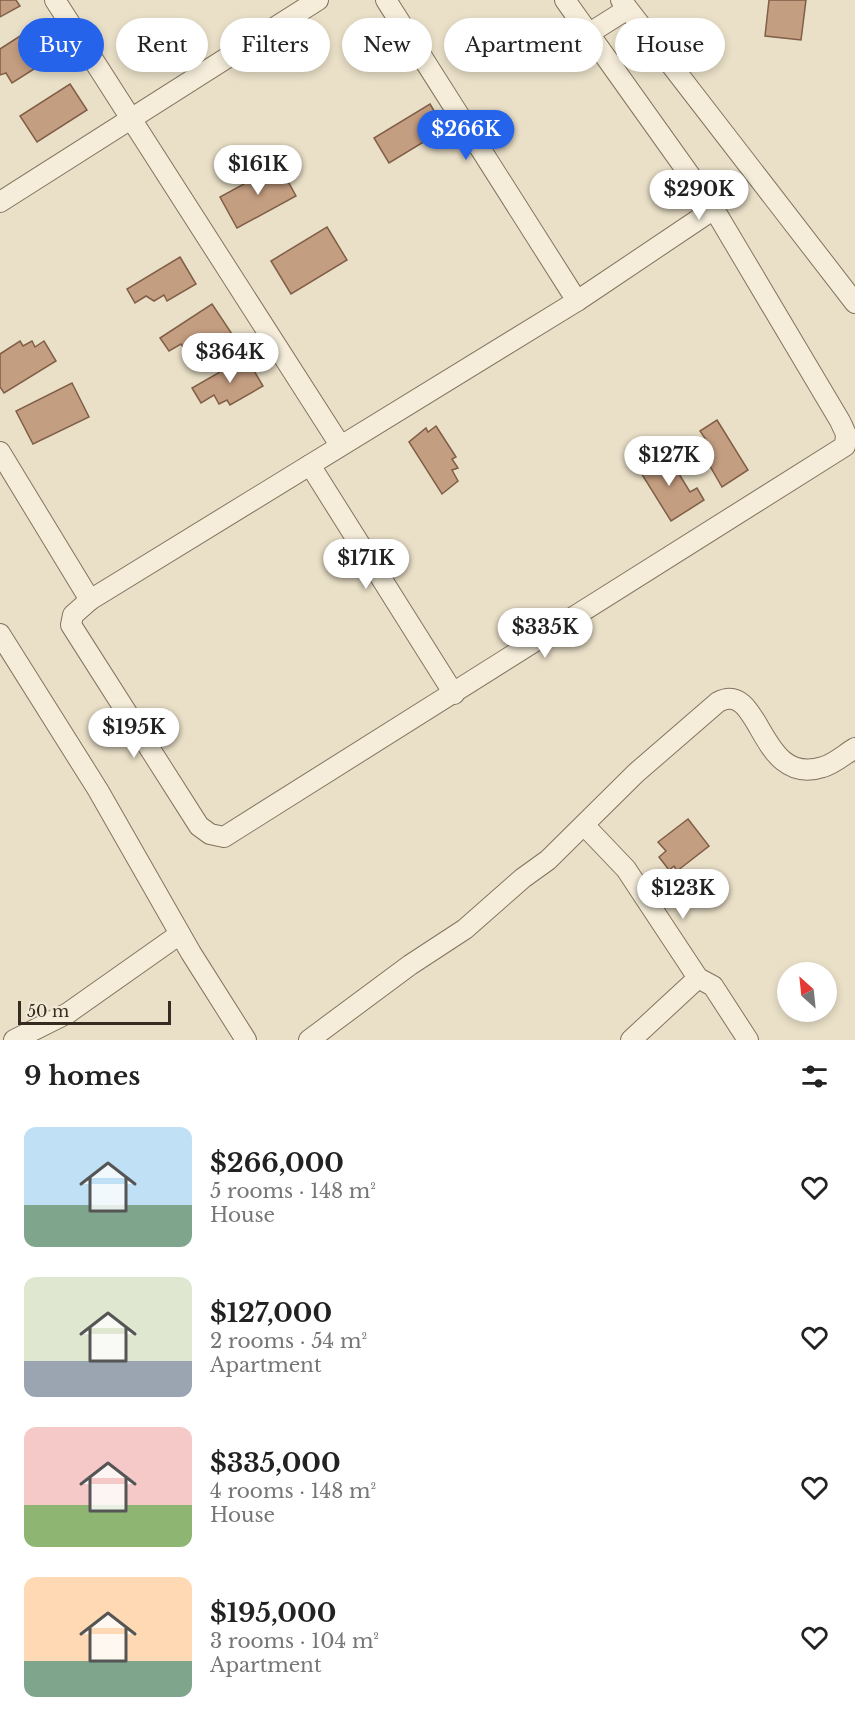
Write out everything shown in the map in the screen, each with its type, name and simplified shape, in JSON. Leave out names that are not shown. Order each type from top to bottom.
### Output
[{"type":"street","points":[[55,0],[340,445]]},
{"type":"street","points":[[0,202],[318,0]]},
{"type":"street","points":[[386,0],[577,301]]},
{"type":"street","points":[[565,0],[577,18]]},
{"type":"street","points":[[603,22],[624,5],[855,303]]},
{"type":"street","points":[[603,55],[714,209],[840,421],[846,434],[845,446],[224,837],[210,834],[199,826],[71,626],[73,615],[90,600],[577,301],[714,209]]},
{"type":"street","points":[[0,452],[90,600]]},
{"type":"street","points":[[310,465],[454,694]]},
{"type":"street","points":[[0,634],[92,780],[180,934],[246,1040]]},
{"type":"street","points":[[309,1040],[410,965],[465,929],[585,826],[636,773],[707,709],[725,698],[734,698],[752,713],[777,758],[790,766],[813,769],[824,767],[855,748]]},
{"type":"street","points":[[585,826],[626,869],[698,978],[713,986],[748,1040]]},
{"type":"street","points":[[14,1040],[68,1013],[180,934]]},
{"type":"street","points":[[632,1040],[698,978]]},
{"type":"building","points":[[0,0],[16,0],[20,6],[0,17]]},
{"type":"building","points":[[769,0],[806,0],[801,40],[765,36]]},
{"type":"building","points":[[18,37],[18,72],[29,72],[12,83],[6,73],[0,75],[0,49]]},
{"type":"building","points":[[70,84],[87,110],[37,142],[20,116]]},
{"type":"building","points":[[430,104],[445,129],[389,163],[374,138]]},
{"type":"building","points":[[279,165],[296,196],[237,228],[220,197]]},
{"type":"building","points":[[327,227],[347,260],[291,294],[271,261]]},
{"type":"building","points":[[180,257],[196,284],[167,301],[164,295],[154,301],[146,296],[135,303],[127,289]]},
{"type":"building","points":[[212,304],[232,334],[199,356],[193,346],[186,351],[181,344],[169,351],[160,338]]},
{"type":"building","points":[[20,341],[23,346],[32,341],[35,347],[44,341],[56,361],[4,393],[0,387],[0,354]]},
{"type":"building","points":[[246,357],[263,386],[230,405],[227,400],[219,404],[214,395],[201,403],[192,388]]},
{"type":"building","points":[[72,383],[89,417],[33,444],[16,411]]},
{"type":"building","points":[[717,420],[748,470],[722,487],[699,447],[707,441],[700,431]]},
{"type":"building","points":[[436,426],[456,457],[452,459],[458,468],[452,470],[458,481],[442,494],[409,442],[426,428],[428,432]]},
{"type":"building","points":[[665,451],[690,492],[697,488],[704,500],[671,521],[638,468]]},
{"type":"building","points":[[688,819],[709,846],[677,871],[674,866],[669,870],[659,857],[666,851],[658,842]]}]
